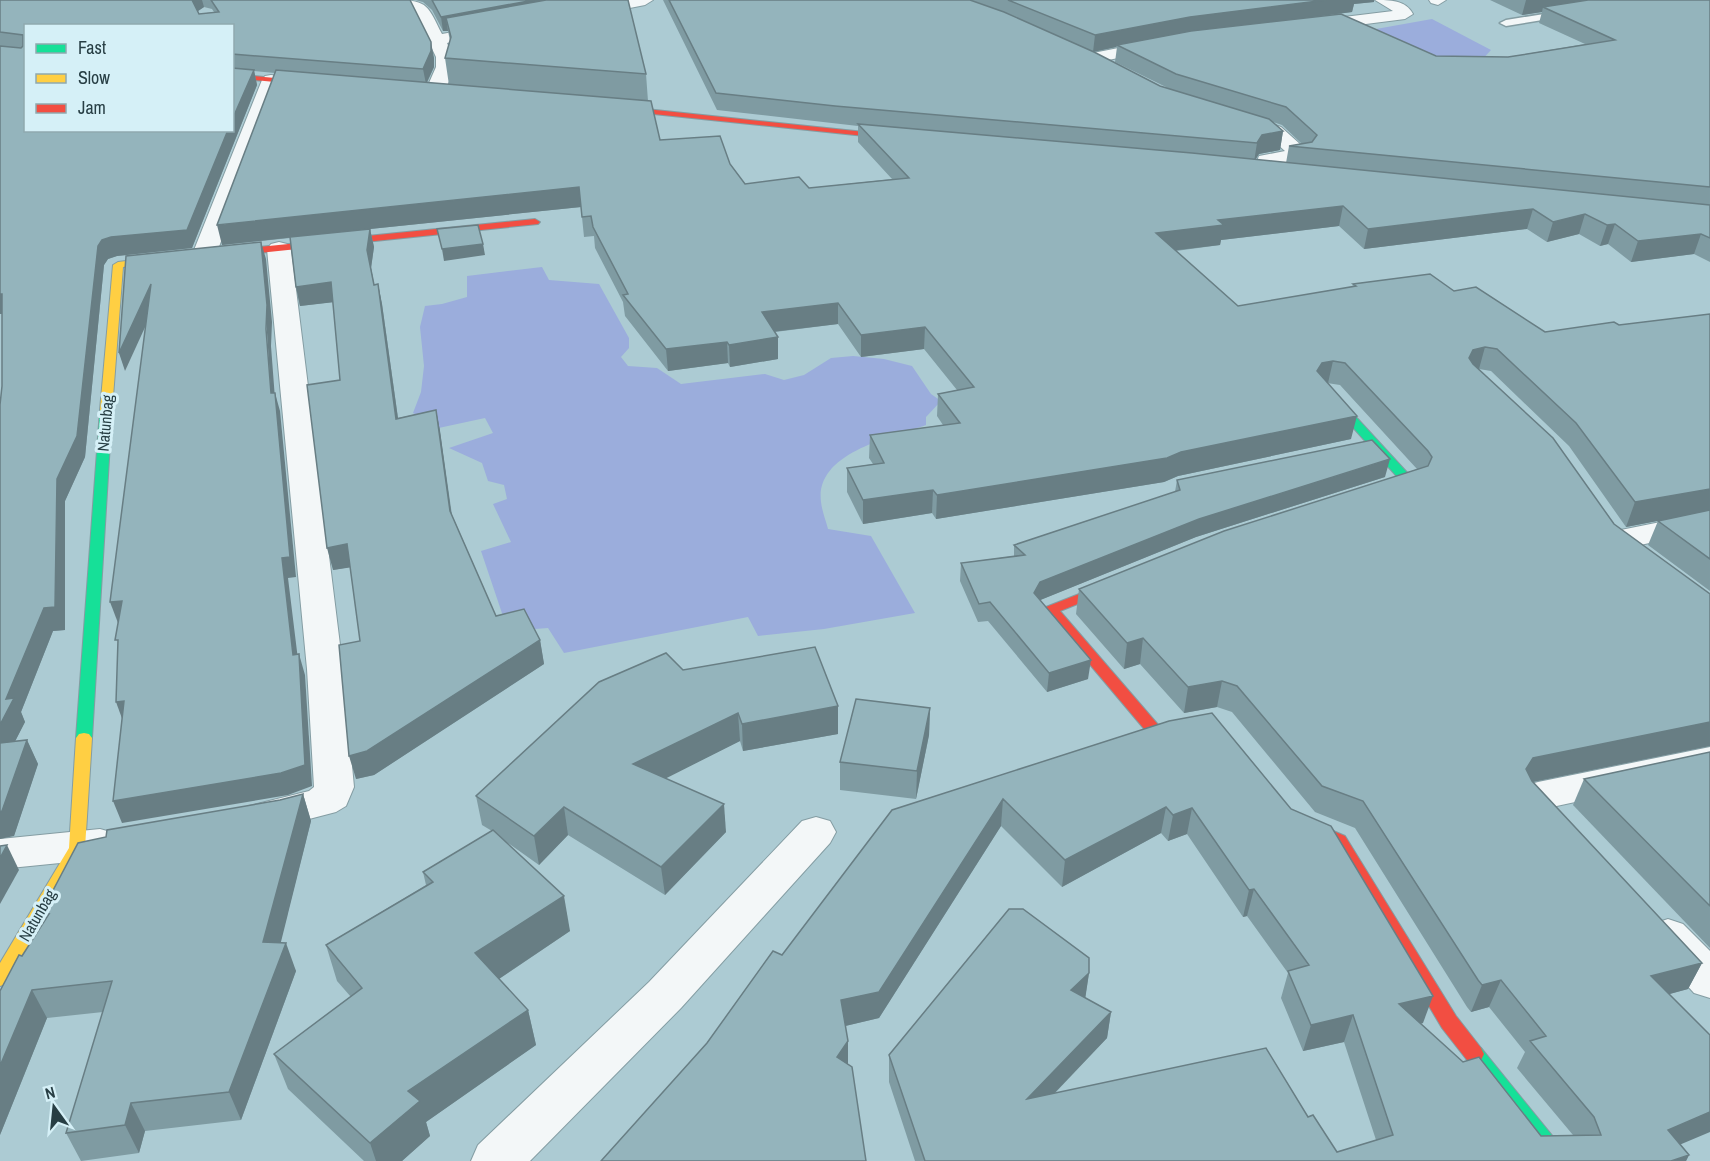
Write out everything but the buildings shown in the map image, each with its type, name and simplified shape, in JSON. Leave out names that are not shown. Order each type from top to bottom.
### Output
[{"type":"street","points":[[404,0],[422,10],[445,57],[444,67],[434,92]]},
{"type":"street","points":[[564,16],[645,0]]},
{"type":"street","points":[[1293,28],[1405,14],[1403,9],[1383,0]]},
{"type":"street","points":[[438,40],[507,27]]},
{"type":"street","points":[[1099,63],[1099,57],[1177,42]]},
{"type":"street","points":[[1080,54],[1149,88]]},
{"type":"street","points":[[234,76],[329,84]]},
{"type":"street","points":[[193,256],[271,80]]},
{"type":"street","points":[[598,106],[918,140]]},
{"type":"street","points":[[1222,114],[1274,131],[1300,154],[1266,160],[1264,172]]},
{"type":"street","name":"Natunbag","points":[[0,979],[77,848],[100,483],[118,265],[535,222]]},
{"type":"street","points":[[230,822],[322,802],[332,796],[334,787],[325,669],[279,249]]},
{"type":"street","points":[[1328,393],[1409,482],[1364,496]]},
{"type":"street","points":[[1340,453],[1375,445]]},
{"type":"street","points":[[1645,561],[1611,530],[1710,521]]},
{"type":"street","points":[[1135,576],[1051,610],[1156,733],[1207,724]]},
{"type":"street","points":[[1569,829],[1538,796],[1710,760]]},
{"type":"street","points":[[1292,814],[1300,824],[1340,840],[1449,1022],[1560,1161]]},
{"type":"street","points":[[496,1161],[665,994],[816,832]]},
{"type":"street","points":[[0,854],[77,848],[136,838]]},
{"type":"street","points":[[1640,905],[1710,980]]},
{"type":"lane","points":[[1506,23],[1575,12]]},
{"type":"water","points":[[1432,19],[1491,50],[1478,64],[1307,63],[1365,41],[1376,29]]},
{"type":"water","points":[[542,267],[549,280],[599,284],[629,338],[629,348],[621,357],[628,366],[657,368],[681,384],[765,374],[784,380],[804,375],[831,358],[853,356],[884,359],[912,366],[931,394],[941,401],[926,417],[926,425],[876,442],[842,459],[830,471],[822,485],[821,502],[828,529],[871,536],[915,613],[824,629],[758,636],[748,617],[564,653],[548,628],[508,631],[481,551],[511,542],[493,504],[507,499],[504,485],[488,481],[482,463],[449,448],[493,433],[485,418],[434,429],[430,422],[413,413],[421,392],[424,366],[420,327],[425,306],[467,297],[467,276]]},
{"type":"traffic: fast","points":[[1328,393],[1409,482],[1375,493]]},
{"type":"traffic: fast","points":[[84,738],[106,410]]},
{"type":"traffic: fast","points":[[1474,1054],[1560,1161]]},
{"type":"traffic: slow","points":[[106,410],[118,265],[168,259]]},
{"type":"traffic: slow","points":[[0,979],[77,848],[84,738]]},
{"type":"traffic: jam","points":[[234,76],[317,84]]},
{"type":"traffic: jam","points":[[608,107],[903,138]]},
{"type":"traffic: jam","points":[[220,254],[535,222]]},
{"type":"traffic: jam","points":[[1120,582],[1051,610],[1156,733],[1192,727]]},
{"type":"traffic: jam","points":[[1298,822],[1339,840],[1449,1022],[1474,1054]]}]
